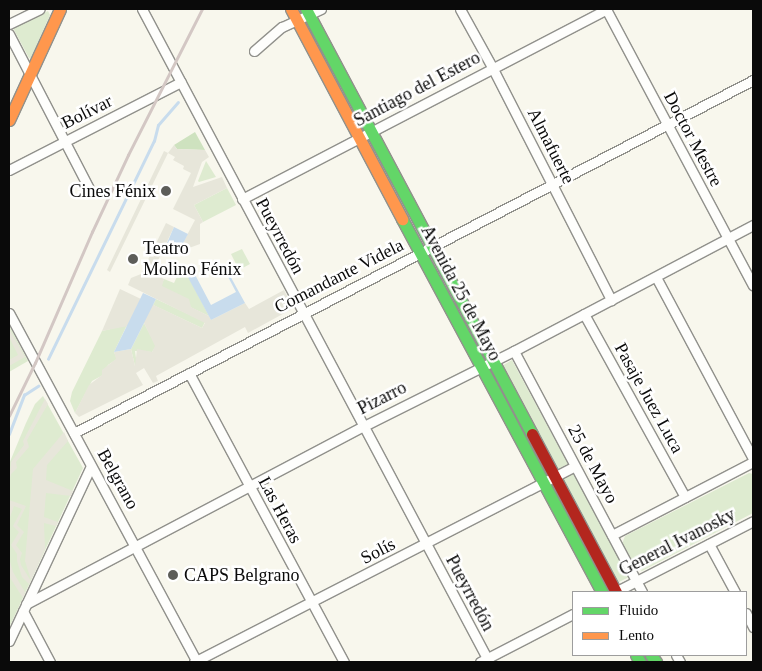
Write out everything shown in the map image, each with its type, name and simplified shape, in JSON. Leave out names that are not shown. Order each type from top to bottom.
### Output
[{"type":"main road","points":[[9,120],[60,9]]},
{"type":"main road","name":"Avenida 25 de Mayo","points":[[307,11],[615,591]]},
{"type":"main road","name":"Avenida 25 de Mayo","points":[[294,14],[480,367],[601,591]]},
{"type":"street","points":[[9,24],[40,9]]},
{"type":"street","name":"Pueyrredón","points":[[142,9],[364,426],[485,661]]},
{"type":"street","points":[[254,51],[294,14],[321,9]]},
{"type":"street","name":"Almafuerte","points":[[460,9],[492,67],[611,300]]},
{"type":"street","name":"Santiago del Estero","points":[[242,199],[606,9]]},
{"type":"street","name":"Doctor Mestre","points":[[606,9],[753,285]]},
{"type":"street","points":[[9,34],[90,190]]},
{"type":"street","name":"Comandante Videla","points":[[74,433],[753,80]]},
{"type":"street","name":"Bolívar","points":[[9,170],[180,82]]},
{"type":"street","name":"Pizarro","points":[[25,607],[249,486],[753,226]]},
{"type":"street","points":[[612,535],[753,460],[656,277]]},
{"type":"street","name":"Pasaje Juez Luca","points":[[584,314],[685,497]]},
{"type":"street","name":"Belgrano","points":[[10,317],[136,546],[196,662]]},
{"type":"street","name":"25 de Mayo","points":[[514,350],[642,591]]},
{"type":"street","name":"Las Heras","points":[[189,373],[344,662]]},
{"type":"street","points":[[9,641],[91,466]]},
{"type":"street","name":"Solís","points":[[196,662],[576,466]]},
{"type":"street","name":"General Ivanosky","points":[[618,591],[753,521]]},
{"type":"street","points":[[709,544],[734,591]]},
{"type":"street","points":[[25,607],[50,662]]},
{"type":"street","points":[[747,614],[753,627]]},
{"type":"street","points":[[485,661],[572,615]]},
{"type":"green space","points":[[48,11],[50,15],[31,58],[29,58],[13,28]]},
{"type":"green space","points":[[195,132],[205,150],[177,149],[174,145]]},
{"type":"green space","points":[[206,161],[216,177],[199,182],[198,181]]},
{"type":"green space","points":[[227,188],[236,205],[203,222],[194,205]]},
{"type":"green space","points":[[242,249],[250,264],[239,270],[231,254]]},
{"type":"green space","points":[[183,264],[209,316],[190,307],[161,286],[164,279],[174,283]]},
{"type":"green space","points":[[156,299],[205,322],[202,328],[153,305]]},
{"type":"green space","points":[[144,323],[156,346],[152,352],[135,351],[137,365],[135,366],[131,349]]},
{"type":"green space","points":[[127,325],[114,352],[117,359],[108,365],[103,375],[92,381],[75,413],[70,401],[72,392],[102,331]]},
{"type":"green space","points":[[9,328],[28,361],[9,372]]},
{"type":"green space","points":[[512,360],[568,464],[556,470],[500,367]]},
{"type":"green space","points":[[43,396],[83,468],[9,628],[9,464],[35,404]]},
{"type":"green space","points":[[573,473],[629,577],[617,583],[561,480]]},
{"type":"green space","points":[[749,473],[753,474],[753,513],[642,571],[635,567],[622,544],[625,536]]},
{"type":"shaded area","points":[[174,145],[177,149],[205,150],[209,157],[202,162],[193,187],[222,177],[227,188],[194,205],[203,222],[200,224],[200,244],[178,252],[195,220],[173,209],[191,173],[183,169],[184,166],[173,160],[175,157],[168,153]]},
{"type":"shaded area","points":[[164,151],[168,153],[110,272],[107,270]]},
{"type":"shaded area","points":[[166,223],[174,227],[152,273],[164,279],[162,286],[189,299],[191,307],[209,316],[211,320],[245,303],[249,309],[284,290],[291,304],[290,310],[248,333],[245,327],[156,376],[158,381],[153,383],[144,368],[136,373],[143,385],[79,417],[75,413],[89,385],[102,375],[102,370],[116,359],[114,352],[131,349],[135,366],[137,349],[152,352],[155,346],[144,323],[102,331],[120,289],[202,328],[205,323],[128,285],[131,278],[141,274]]},
{"type":"shaded area","points":[[9,328],[25,357],[9,366],[9,360],[18,355],[9,337]]},
{"type":"shaded area","points":[[45,399],[48,404],[27,440],[29,447],[16,462],[17,468],[11,474],[9,482],[11,462],[24,445],[23,441]]},
{"type":"shaded area","points":[[64,432],[68,441],[47,465],[46,480],[73,491],[71,496],[46,493],[44,517],[58,522],[56,526],[44,523],[45,549],[31,580],[25,561],[33,469]]},
{"type":"shaded area","points":[[9,500],[26,506],[17,525],[24,532],[16,545],[22,553],[21,565],[31,581],[29,584],[22,577],[17,554],[11,545],[19,532],[13,526],[22,509],[14,506],[9,520]]},
{"type":"shaded area","points":[[9,558],[13,572],[25,592],[23,598],[9,576]]},
{"type":"water","points":[[174,227],[188,234],[180,249],[167,243]]},
{"type":"water","points":[[191,267],[211,305],[236,292],[226,273],[228,272],[245,303],[211,320],[184,270]]},
{"type":"water","points":[[143,293],[156,299],[131,349],[114,352]]},
{"type":"waterway","points":[[48,359],[154,141],[158,125],[178,102]]},
{"type":"waterway","points":[[9,434],[24,395],[38,386]]},
{"type":"railway","points":[[9,416],[35,363],[128,155],[202,9]]},
{"type":"traffic: fast","points":[[306,9],[532,434]]},
{"type":"traffic: fast","points":[[402,219],[601,591]]},
{"type":"traffic: fast","points":[[637,656],[640,662]]},
{"type":"traffic: fast","points":[[652,656],[656,662]]},
{"type":"traffic: slow","points":[[9,120],[60,9]]},
{"type":"traffic: slow","points":[[291,9],[402,219]]},
{"type":"traffic: jam","points":[[532,434],[615,591]]},
{"type":"place","name":"Cines Fénix","points":[[166,191]]},
{"type":"place","name":"Teatro Molino Fénix","points":[[133,259]]},
{"type":"place","name":"CAPS Belgrano","points":[[173,575]]}]
